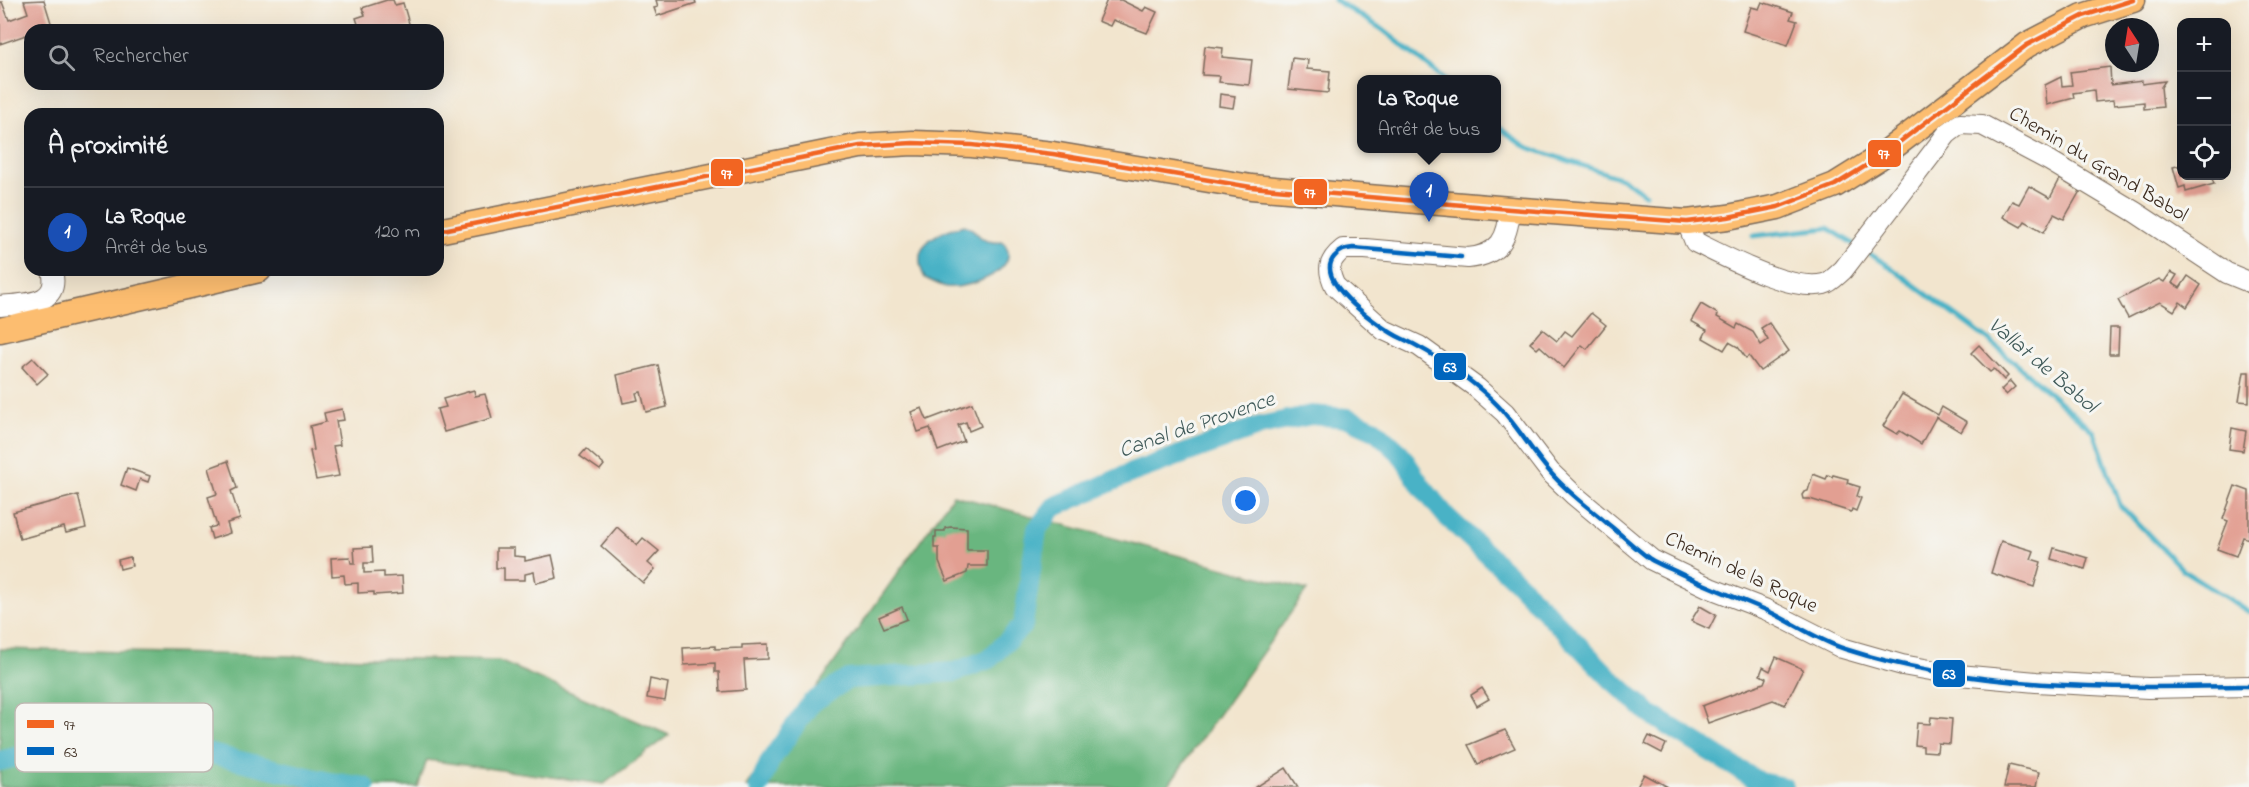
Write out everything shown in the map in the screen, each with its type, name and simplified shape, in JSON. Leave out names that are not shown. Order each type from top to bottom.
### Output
[{"type":"main road","points":[[444,230],[860,146],[913,143],[972,145],[1053,154],[1251,187],[1687,222],[1728,217],[1778,207],[1835,185],[1880,158],[2027,45],[2103,4],[2133,0]]},
{"type":"main road","points":[[0,330],[233,276]]},
{"type":"street","name":"Chemin du Grand Babol","points":[[1687,222],[1695,242],[1753,270],[1808,286],[1827,284],[1843,270],[1947,134],[1960,124],[1982,124],[2050,161],[2135,212],[2227,273],[2249,282]]},
{"type":"street","name":"Chemin de la Roque","points":[[1510,209],[1506,236],[1499,246],[1479,257],[1343,249],[1330,264],[1330,277],[1335,286],[1384,330],[1419,346],[1478,388],[1505,413],[1550,472],[1652,560],[1710,588],[1767,610],[1842,648],[1902,664],[1959,675],[2036,682],[2148,688],[2249,686]]},
{"type":"street","points":[[0,306],[40,301],[48,296],[53,288],[52,276]]},
{"type":"green space","points":[[953,495],[1307,590],[1167,787],[746,787]]},
{"type":"green space","points":[[0,649],[499,661],[669,735],[604,784],[427,760],[418,787],[0,787]]},
{"type":"water","points":[[964,225],[982,239],[1003,242],[1008,252],[1007,261],[991,276],[967,285],[946,287],[925,278],[921,267],[922,249],[935,236]]},
{"type":"building","points":[[44,0],[51,24],[24,24],[24,36],[0,44],[0,2],[9,20],[28,13],[24,1]]},
{"type":"building","points":[[387,0],[393,0],[395,5],[403,3],[409,24],[358,24],[356,18],[365,15],[362,8]]},
{"type":"building","points":[[656,0],[695,0],[696,3],[657,16],[654,8],[658,7]]},
{"type":"building","points":[[1107,0],[1121,0],[1143,11],[1146,7],[1157,12],[1147,33],[1113,20],[1110,26],[1098,21]]},
{"type":"building","points":[[1762,2],[1793,12],[1790,19],[1797,21],[1788,45],[1743,31],[1751,7],[1759,9]]},
{"type":"building","points":[[1205,46],[1223,48],[1222,57],[1252,60],[1249,85],[1219,82],[1220,76],[1202,75]]},
{"type":"building","points":[[1292,58],[1308,60],[1307,69],[1330,71],[1328,93],[1288,89]]},
{"type":"building","points":[[2105,68],[2105,72],[2110,72],[2111,85],[2165,81],[2161,87],[2163,107],[2144,109],[2144,102],[2114,105],[2113,100],[2095,102],[2094,90],[2073,93],[2074,98],[2047,105],[2045,85],[2061,77],[2062,86],[2072,85],[2070,72]]},
{"type":"building","points":[[1220,94],[1235,96],[1233,108],[1219,106]]},
{"type":"building","points":[[2177,166],[2177,180],[2212,180],[2214,184],[2186,192],[2185,186],[2179,188],[2173,167]]},
{"type":"building","points":[[2060,179],[2080,191],[2064,219],[2054,214],[2044,232],[2025,221],[2021,227],[2003,217],[2012,201],[2019,204],[2029,186],[2050,198]]},
{"type":"building","points":[[2171,272],[2177,275],[2172,283],[2180,288],[2188,276],[2201,285],[2187,307],[2180,302],[2174,311],[2160,302],[2128,318],[2118,300],[2159,279],[2164,282]]},
{"type":"building","points":[[1701,304],[1736,328],[1738,324],[1753,332],[1761,345],[1768,340],[1761,328],[1769,323],[1789,351],[1760,371],[1749,356],[1746,358],[1738,347],[1729,342],[1724,350],[1703,338],[1707,330],[1691,321]]},
{"type":"building","points":[[1591,313],[1606,325],[1587,349],[1582,345],[1564,368],[1540,346],[1537,349],[1530,343],[1542,329],[1557,341],[1565,331],[1572,336]]},
{"type":"building","points":[[2110,328],[2119,328],[2118,354],[2109,354]]},
{"type":"building","points":[[1979,345],[2008,376],[2004,380],[1994,369],[1990,372],[1971,353]]},
{"type":"building","points":[[33,358],[48,374],[37,384],[22,367]]},
{"type":"building","points":[[658,365],[667,407],[646,412],[641,392],[636,393],[638,400],[623,403],[617,375]]},
{"type":"building","points":[[2244,372],[2249,372],[2249,402],[2239,401]]},
{"type":"building","points":[[2010,381],[2015,387],[2006,395],[2001,390]]},
{"type":"building","points":[[474,390],[475,396],[485,394],[492,418],[444,432],[437,409],[446,407],[443,399]]},
{"type":"building","points":[[1902,394],[1938,415],[1942,407],[1967,422],[1961,432],[1936,417],[1921,444],[1900,431],[1897,434],[1883,426]]},
{"type":"building","points":[[972,403],[981,426],[969,431],[966,422],[958,425],[964,441],[938,451],[930,428],[918,432],[911,412],[922,408],[927,420]]},
{"type":"building","points":[[342,409],[344,420],[336,421],[340,445],[333,446],[339,476],[316,480],[310,451],[314,450],[310,426],[326,422],[324,413]]},
{"type":"building","points":[[2232,428],[2246,431],[2243,451],[2229,449]]},
{"type":"building","points":[[586,449],[604,465],[600,470],[580,456]]},
{"type":"building","points":[[228,461],[237,488],[231,491],[240,519],[227,523],[230,533],[212,539],[209,528],[217,526],[208,497],[217,494],[209,468]]},
{"type":"building","points":[[127,468],[150,476],[148,482],[140,479],[136,491],[121,485]]},
{"type":"building","points":[[1813,474],[1826,479],[1828,475],[1832,477],[1833,475],[1848,479],[1847,483],[1860,487],[1857,496],[1861,498],[1856,511],[1852,509],[1851,512],[1810,499],[1803,499],[1802,495],[1808,491]]},
{"type":"building","points":[[2235,486],[2249,491],[2249,539],[2243,537],[2236,556],[2217,549],[2228,521],[2223,519]]},
{"type":"building","points":[[78,495],[86,528],[66,533],[64,527],[20,539],[13,512]]},
{"type":"building","points":[[617,527],[637,545],[643,538],[659,551],[648,563],[655,569],[643,583],[601,546]]},
{"type":"building","points":[[945,528],[967,528],[967,550],[987,550],[987,566],[968,566],[967,573],[947,581],[939,562],[939,548],[934,548],[934,537],[936,537],[936,531],[945,531]]},
{"type":"building","points":[[2001,541],[2034,551],[2031,559],[2041,562],[2034,587],[1991,573]]},
{"type":"building","points":[[372,547],[373,563],[364,563],[364,573],[384,572],[384,577],[402,576],[403,593],[374,595],[374,592],[358,593],[358,583],[345,584],[344,575],[332,576],[331,558],[350,557],[351,563],[355,563],[354,548]]},
{"type":"building","points":[[496,548],[514,548],[514,556],[525,557],[525,561],[552,555],[557,578],[536,583],[534,572],[525,574],[525,580],[504,580],[504,568],[496,568]]},
{"type":"building","points":[[2054,548],[2088,558],[2085,569],[2051,559]]},
{"type":"building","points":[[130,557],[132,566],[120,569],[118,560]]},
{"type":"building","points":[[1700,606],[1716,615],[1709,629],[1691,621]]},
{"type":"building","points":[[902,607],[907,619],[884,628],[879,617]]},
{"type":"building","points":[[768,644],[768,659],[744,660],[746,690],[720,692],[719,672],[715,672],[715,663],[684,665],[683,648],[715,646],[715,649],[742,648],[742,645]]},
{"type":"building","points":[[1776,657],[1803,669],[1785,705],[1773,700],[1708,723],[1702,706],[1764,683],[1766,678],[1760,675],[1763,667],[1770,671]]},
{"type":"building","points":[[650,679],[668,683],[665,701],[647,698]]},
{"type":"building","points":[[1482,688],[1489,699],[1477,706],[1471,695]]},
{"type":"building","points":[[1931,717],[1952,719],[1950,744],[1938,743],[1937,752],[1923,751],[1923,746],[1915,745],[1917,723],[1930,724]]},
{"type":"building","points":[[1505,730],[1515,748],[1478,764],[1468,745]]},
{"type":"building","points":[[1649,736],[1666,744],[1662,753],[1645,744]]},
{"type":"building","points":[[2009,765],[2039,772],[2036,787],[2004,787]]},
{"type":"building","points":[[1286,768],[1298,787],[1256,787]]},
{"type":"building","points":[[1644,774],[1668,787],[1637,787]]},
{"type":"waterway","name":"Vallat de Babol","points":[[1335,0],[1382,29],[1440,75]]},
{"type":"waterway","name":"Vallat de Babol","points":[[1501,129],[1527,147],[1623,179],[1645,194]]},
{"type":"waterway","name":"Vallat de Babol","points":[[1753,236],[1828,228],[1886,264],[1990,341],[2094,432],[2120,505],[2183,570],[2249,612]]},
{"type":"waterway","name":"Canal de Provence","points":[[759,787],[770,761],[811,703],[848,679],[955,672],[989,659],[1023,625],[1037,529],[1054,507],[1131,473],[1260,426],[1311,415],[1348,418],[1375,430],[1400,453],[1422,487],[1446,516],[1517,582],[1611,679],[1650,714],[1759,782],[1784,787]]},
{"type":"waterway","name":"Canal de Provence","points":[[213,755],[329,782],[365,787]]},
{"type":"waterway","name":"Canal de Provence","points":[[0,761],[15,757]]},
{"type":"transit line","name":"97","points":[[444,230],[860,146],[913,143],[972,145],[1053,154],[1251,187],[1687,222],[1728,217],[1778,207],[1835,185],[1880,157],[2027,45],[2083,16],[2133,0]]},
{"type":"transit line","name":"63","points":[[1461,257],[1353,248],[1338,253],[1330,267],[1333,279],[1352,304],[1392,333],[1443,361],[1486,394],[1507,416],[1563,486],[1653,561],[1766,610],[1835,645],[1894,663],[1994,680],[2045,684],[2147,687],[2249,686]]},
{"type":"place","name":"La Roque","points":[[1429,222]]}]
